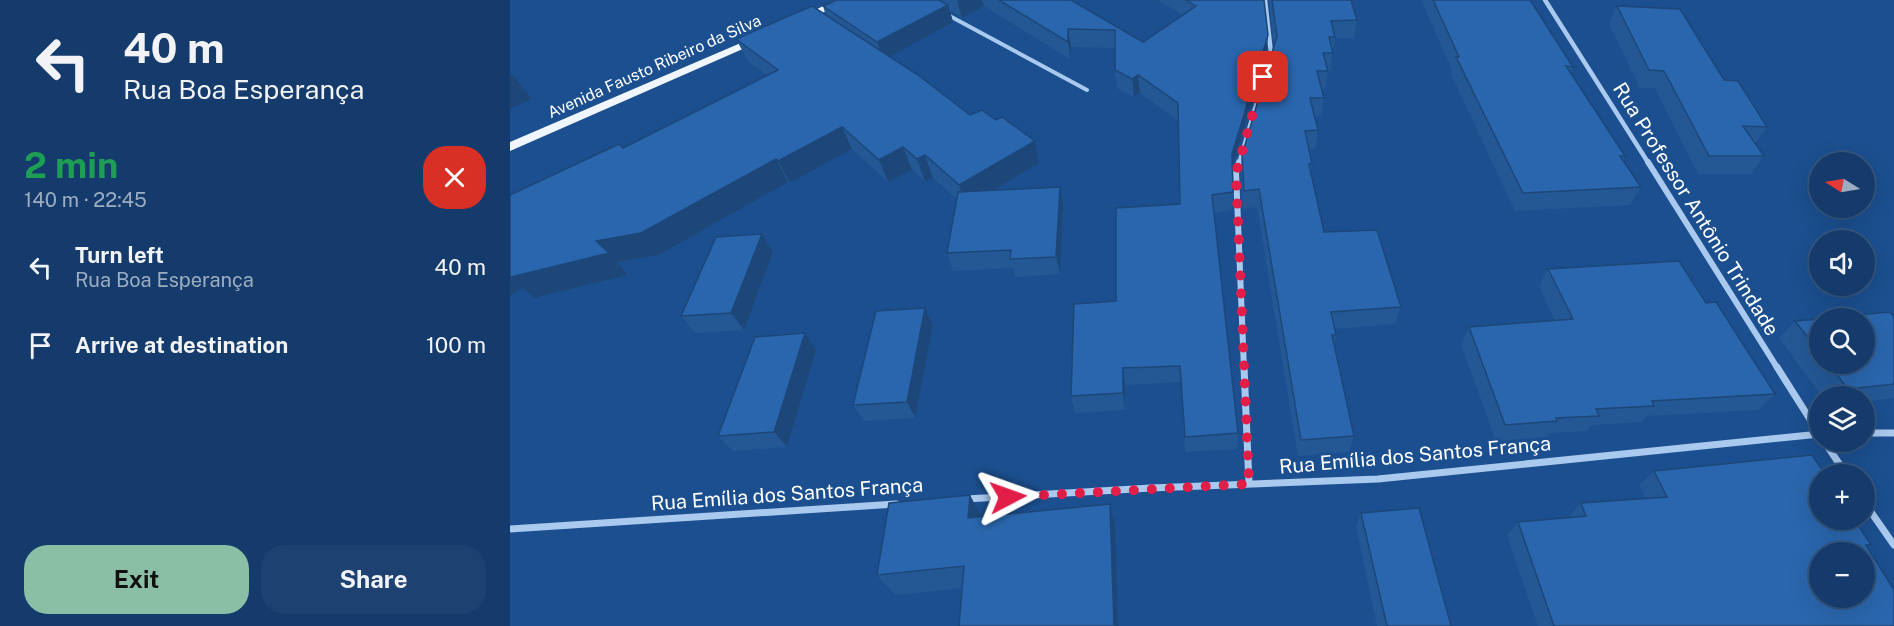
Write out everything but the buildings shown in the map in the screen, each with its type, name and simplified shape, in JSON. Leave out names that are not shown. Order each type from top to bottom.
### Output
[{"type":"main road","name":"Avenida Fausto Ribeiro da Silva","points":[[788,25],[815,19],[845,0]]},
{"type":"main road","name":"Avenida Fausto Ribeiro da Silva","points":[[510,147],[767,34]]},
{"type":"street","points":[[1249,484],[1236,173],[1271,53],[1265,0]]},
{"type":"street","name":"Rua Professor Antônio Trindade","points":[[1545,0],[1809,418]]},
{"type":"street","points":[[1875,434],[1894,433]]},
{"type":"street","name":"Rua Emília dos Santos França","points":[[961,500],[1378,479],[1809,435]]},
{"type":"street","name":"Rua Emília dos Santos França","points":[[510,529],[902,504]]},
{"type":"street","points":[[1875,518],[1894,546]]},
{"type":"lane","points":[[941,11],[1087,90]]},
{"type":"route","points":[[1008,497],[1249,484],[1236,173],[1263,77]]}]
